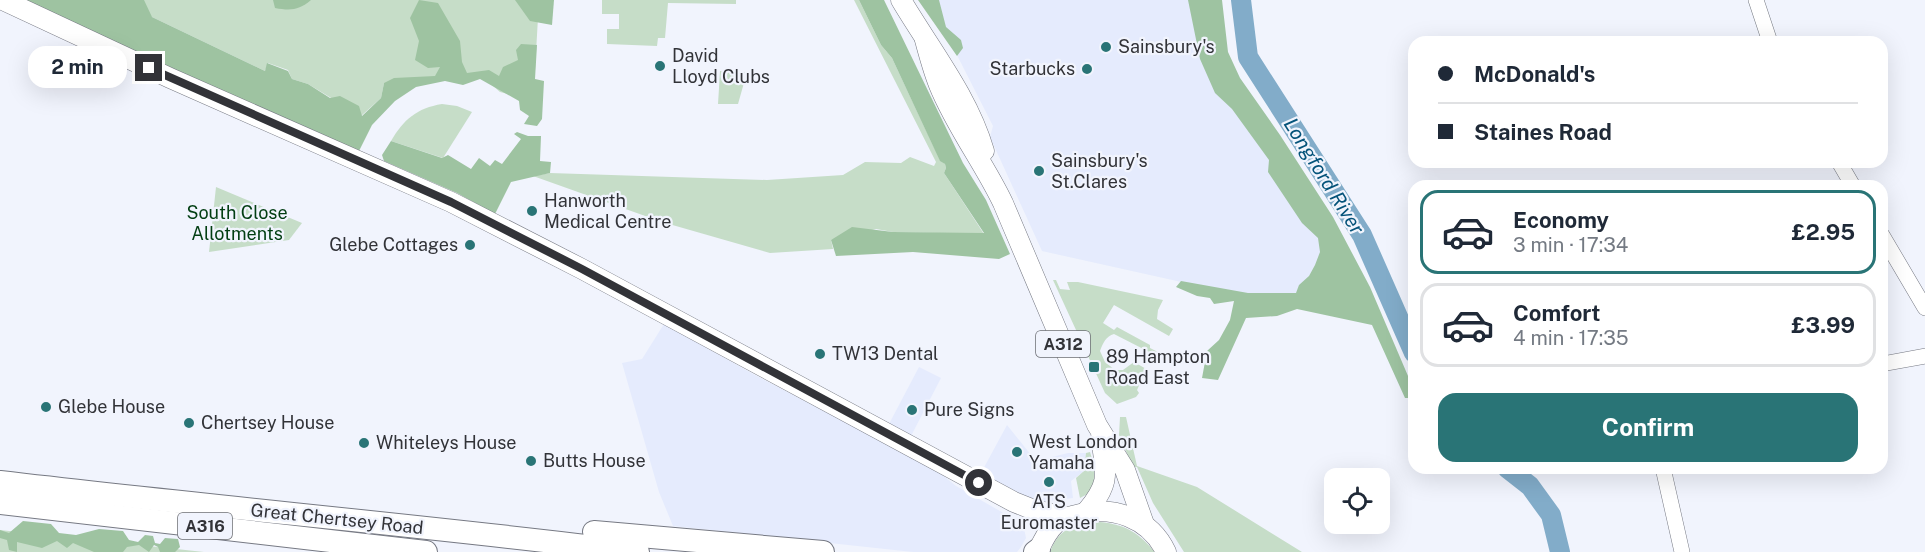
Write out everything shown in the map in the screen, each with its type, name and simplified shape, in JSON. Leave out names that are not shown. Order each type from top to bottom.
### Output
[{"type":"highway","name":"Great Chertsey Road","points":[[0,482],[518,537],[638,552]]},
{"type":"highway","name":"Great Chertsey Road","points":[[0,503],[418,552]]},
{"type":"highway","points":[[518,537],[591,532],[823,552]]},
{"type":"main road","points":[[3,0],[170,78],[425,191],[582,269],[1014,502],[1034,510],[1078,514],[1105,511],[1123,514],[1144,524],[1152,531],[1166,552]]},
{"type":"main road","name":"A312","points":[[901,0],[925,40],[939,87],[1004,203],[1099,429],[1125,470],[1144,524]]},
{"type":"main road","name":"A312","points":[[1078,514],[1099,497],[1105,485],[1106,472],[1099,429]]},
{"type":"main road","points":[[1014,502],[1031,520],[1038,549]]},
{"type":"main road","points":[[1038,549],[1057,522],[1078,514]]},
{"type":"street","points":[[1756,0],[1768,36]]},
{"type":"street","points":[[1888,245],[1925,308]]},
{"type":"street","points":[[1888,363],[1925,356]]},
{"type":"street","points":[[1664,474],[1682,552]]},
{"type":"shaded area","name":"Sainsbury's St.Clares","points":[[929,0],[1198,0],[1328,241],[1297,299],[1240,295],[1042,251],[990,137],[993,126]]},
{"type":"shaded area","points":[[664,324],[753,374],[935,469],[956,486],[1021,523],[1026,538],[1021,547],[1017,552],[913,552],[673,526],[659,492],[622,363],[642,359]]},
{"type":"shaded area","points":[[919,367],[941,378],[911,436],[889,424]]},
{"type":"shaded area","points":[[1007,425],[1036,461],[1068,453],[1086,453],[1084,471],[1071,481],[1073,498],[1034,501],[981,473]]},
{"type":"green space","points":[[19,0],[144,0],[152,17],[265,71],[267,63],[288,71],[292,79],[308,84],[330,98],[340,96],[359,106],[362,116],[381,98],[384,83],[394,78],[435,76],[440,67],[428,68],[415,60],[419,41],[410,18],[419,0],[438,3],[460,41],[462,62],[467,73],[489,70],[499,76],[503,67],[518,60],[516,50],[521,44],[537,45],[535,79],[544,81],[542,119],[537,126],[524,124],[529,116],[520,110],[519,101],[480,79],[463,85],[445,81],[416,87],[395,101],[372,125],[358,153]]},
{"type":"green space","points":[[99,0],[539,0],[535,70],[521,97],[500,92],[484,78],[384,83],[381,98],[361,116],[308,84],[292,79],[288,70],[268,63],[265,71],[152,17]]},
{"type":"green space","points":[[273,0],[311,0],[299,8],[290,9],[275,8]]},
{"type":"green space","points":[[515,0],[554,0],[552,25],[530,21]]},
{"type":"green space","points":[[602,0],[736,0],[736,4],[668,3],[665,38],[658,38],[657,46],[607,44],[607,29],[619,29],[619,14],[602,14]]},
{"type":"green space","points":[[854,0],[859,0],[881,45],[892,58],[940,160],[945,164],[944,173],[984,234],[893,232],[876,229],[831,240],[833,249],[770,253],[662,222],[533,176],[550,173],[767,180],[843,175],[865,162],[901,163],[910,157],[934,166],[936,162]]},
{"type":"green space","points":[[859,0],[884,0],[963,163],[986,200],[1010,254],[999,259],[913,252],[836,256],[831,240],[852,227],[893,232],[984,233],[944,173],[945,164],[940,161],[892,58],[881,45]]},
{"type":"green space","points":[[918,0],[939,0],[946,27],[961,40],[963,48],[957,56]]},
{"type":"green space","points":[[1188,0],[1222,0],[1228,52],[1240,78],[1333,217],[1370,287],[1408,376],[1408,398],[1405,398],[1372,325],[1297,309],[1277,316],[1246,318],[1218,380],[1202,378],[1207,351],[1219,340],[1230,320],[1234,301],[1214,304],[1210,298],[1197,296],[1176,287],[1181,281],[1248,293],[1296,293],[1299,285],[1309,276],[1320,252],[1318,238],[1302,223],[1268,172],[1269,160],[1232,109],[1215,93],[1200,59]]},
{"type":"green space","points":[[720,71],[747,72],[738,104],[718,104]]},
{"type":"green space","points":[[442,104],[457,106],[472,112],[443,158],[391,141],[412,116]]},
{"type":"green space","points":[[517,132],[528,136],[541,136],[540,161],[551,162],[550,173],[511,182],[495,214],[457,193],[384,161],[382,155],[391,141],[442,158],[448,155],[471,169],[479,158],[490,166],[495,160],[502,164],[521,139],[514,134]]},
{"type":"green space","name":"South Close Allotments","points":[[216,187],[302,223],[289,240],[209,252]]},
{"type":"green space","points":[[1053,280],[1056,280],[1060,289],[1070,290],[1067,282],[1078,282],[1163,300],[1157,319],[1173,329],[1169,336],[1114,305],[1103,323],[1114,330],[1117,327],[1160,353],[1157,356],[1114,334],[1109,336],[1104,343],[1100,351],[1105,362],[1115,370],[1123,370],[1134,362],[1148,370],[1148,374],[1143,377],[1137,390],[1139,393],[1136,397],[1117,404],[1105,393]]},
{"type":"green space","points":[[1120,417],[1126,417],[1137,466],[1197,487],[1302,552],[1184,552],[1153,503],[1137,467],[1133,467],[1119,435]]},
{"type":"green space","points":[[1090,452],[1094,471],[1093,484],[1091,490],[1080,498],[1076,478],[1084,471],[1086,453]]},
{"type":"green space","points":[[23,521],[51,524],[59,533],[76,535],[99,529],[123,531],[129,540],[138,542],[145,535],[153,536],[155,543],[160,544],[165,538],[178,539],[180,547],[175,552],[160,552],[154,545],[149,552],[139,545],[127,547],[123,552],[94,552],[73,543],[67,548],[57,541],[42,548],[17,542],[17,552],[9,550],[7,540],[0,538],[0,530],[9,533]]},
{"type":"green space","points":[[1100,522],[1117,525],[1131,531],[1143,539],[1155,552],[1050,552],[1058,537],[1069,528]]},
{"type":"green space","points":[[0,530],[204,552],[0,552]]},
{"type":"waterway","name":"Longford River","points":[[1241,0],[1248,57],[1362,235],[1408,339]]},
{"type":"waterway","name":"Longford River","points":[[1515,474],[1530,486],[1551,515],[1560,552]]},
{"type":"place","name":"Sainsbury's","points":[[1106,47]]},
{"type":"place","name":"David Lloyd Clubs","points":[[660,66]]},
{"type":"place","name":"Starbucks","points":[[1087,69]]},
{"type":"place","name":"Sainsbury's St.Clares","points":[[1039,171]]},
{"type":"place","name":"Hanworth Medical Centre","points":[[532,211]]},
{"type":"place","name":"Glebe Cottages","points":[[470,245]]},
{"type":"place","name":"TW13 Dental","points":[[820,354]]},
{"type":"place","name":"89 Hampton Road East","points":[[1094,367]]},
{"type":"place","name":"Glebe House","points":[[46,407]]},
{"type":"place","name":"Pure Signs","points":[[912,410]]},
{"type":"place","name":"Chertsey House","points":[[189,423]]},
{"type":"place","name":"Whiteleys House","points":[[364,443]]},
{"type":"place","name":"West London Yamaha","points":[[1017,452]]},
{"type":"place","name":"Butts House","points":[[531,461]]},
{"type":"place","name":"ATS Euromaster","points":[[1049,482]]},
{"type":"route","points":[[149,68],[451,202],[582,269],[979,483]]}]
